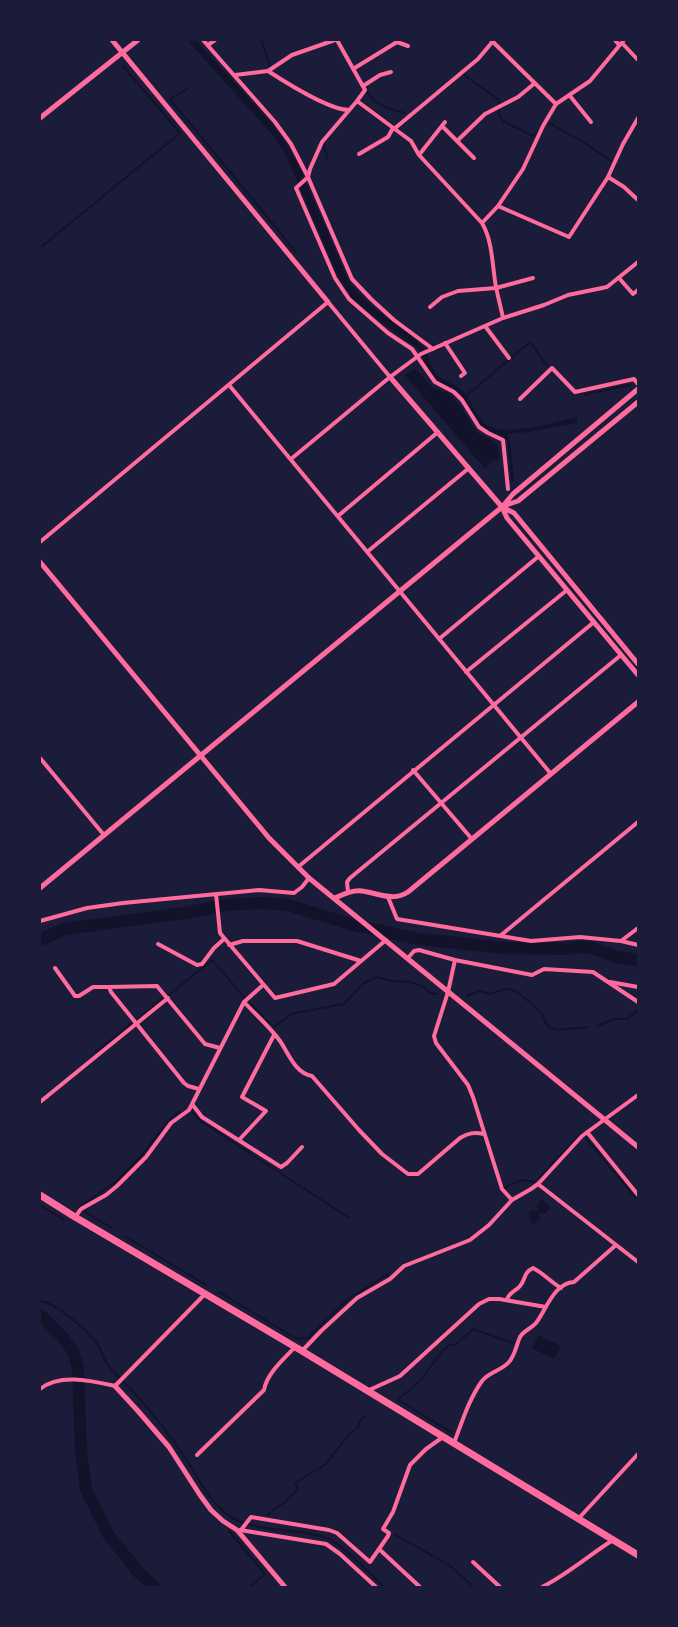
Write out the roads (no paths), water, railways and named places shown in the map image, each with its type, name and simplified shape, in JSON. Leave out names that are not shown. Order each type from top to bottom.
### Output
[{"type":"highway","points":[[40,1195],[302,1351],[638,1555]]},
{"type":"street","points":[[112,40],[390,377],[502,507],[507,518],[638,675]]},
{"type":"street","points":[[40,118],[138,40]]},
{"type":"street","points":[[203,40],[284,133],[352,279],[394,320],[433,349]]},
{"type":"street","points":[[208,45],[215,40]]},
{"type":"street","points":[[235,75],[268,71],[292,55],[336,40],[365,90],[322,142],[306,178],[296,188],[342,291],[388,333],[419,355],[435,382],[454,392],[462,400],[475,422],[480,427],[488,433],[503,440],[508,490]]},
{"type":"street","points":[[359,154],[388,137],[394,128],[478,59],[492,40],[556,104]]},
{"type":"street","points":[[615,40],[622,43],[638,60]]},
{"type":"street","points":[[353,70],[397,42],[408,46]]},
{"type":"street","points":[[482,223],[498,206],[522,168],[556,104],[570,96],[590,81],[622,43]]},
{"type":"street","points":[[268,71],[294,87],[320,100],[341,110],[349,110]]},
{"type":"street","points":[[363,86],[380,75],[391,72]]},
{"type":"street","points":[[457,141],[485,114],[518,97],[535,83]]},
{"type":"street","points":[[570,96],[592,122]]},
{"type":"street","points":[[357,101],[411,141],[419,155],[482,223],[490,242],[496,288],[503,318]]},
{"type":"street","points":[[498,206],[569,237],[608,177],[623,144],[638,118]]},
{"type":"street","points":[[419,155],[445,122]]},
{"type":"street","points":[[442,126],[474,158]]},
{"type":"street","points":[[608,177],[624,187],[638,200]]},
{"type":"street","points":[[290,460],[390,377],[426,351],[503,318],[544,305],[568,295],[602,289],[619,278],[638,262]]},
{"type":"street","points":[[430,307],[442,297],[458,291],[496,288],[533,278]]},
{"type":"street","points":[[619,278],[633,294],[638,290]]},
{"type":"street","points":[[40,542],[328,302]]},
{"type":"street","points":[[484,326],[509,358]]},
{"type":"street","points":[[445,343],[465,373],[461,376]]},
{"type":"street","points":[[520,399],[552,368],[575,392],[634,379],[638,384]]},
{"type":"street","points":[[229,385],[551,774]]},
{"type":"street","points":[[40,888],[399,590],[502,507],[513,494],[638,390]]},
{"type":"street","points":[[502,507],[518,501],[638,402]]},
{"type":"street","points":[[338,516],[438,432]]},
{"type":"street","points":[[367,552],[469,468]]},
{"type":"street","points":[[502,507],[514,513],[638,664]]},
{"type":"street","points":[[439,639],[539,556]]},
{"type":"street","points":[[40,562],[269,838],[309,878],[638,1147]]},
{"type":"street","points":[[466,672],[567,590]]},
{"type":"street","points":[[298,867],[413,770],[594,622]]},
{"type":"street","points":[[348,892],[347,882],[350,878],[621,655]]},
{"type":"street","points":[[335,898],[348,892],[361,891],[388,897],[400,897],[408,892],[638,702]]},
{"type":"street","points":[[40,758],[104,835]]},
{"type":"street","points":[[413,770],[472,838]]},
{"type":"street","points":[[500,936],[638,822]]},
{"type":"street","points":[[40,921],[94,907],[216,896],[259,890],[294,893],[302,887],[309,878]]},
{"type":"street","points":[[216,896],[220,933],[275,998],[334,984],[386,940]]},
{"type":"street","points":[[388,897],[396,919],[531,941],[580,937],[638,945]]},
{"type":"street","points":[[621,942],[638,928]]},
{"type":"street","points":[[158,944],[197,965],[202,964],[214,948],[224,939]]},
{"type":"street","points":[[229,945],[243,941],[297,941],[361,961]]},
{"type":"street","points":[[408,958],[414,951],[419,950],[455,960],[532,974],[544,969],[560,971],[583,970],[592,972],[638,1002]]},
{"type":"street","points":[[455,960],[448,992],[434,1036],[436,1043],[468,1085],[474,1097],[484,1134],[502,1189],[512,1200]]},
{"type":"street","points":[[55,968],[75,996],[79,996],[93,987],[154,985],[160,988],[205,1044],[220,1048]]},
{"type":"street","points":[[607,981],[638,987]]},
{"type":"street","points":[[75,1217],[82,1209],[106,1195],[117,1186],[146,1157],[171,1123],[188,1110],[244,1002],[263,985]]},
{"type":"street","points":[[109,987],[111,992],[184,1083],[188,1086],[199,1089]]},
{"type":"street","points":[[40,1102],[168,998]]},
{"type":"street","points":[[244,1002],[280,1041],[292,1061],[303,1073],[312,1076],[382,1154],[408,1174],[418,1174],[466,1134],[474,1132],[484,1134]]},
{"type":"street","points":[[239,1140],[266,1111],[242,1097],[274,1035]]},
{"type":"street","points":[[302,1351],[321,1331],[357,1298],[390,1279],[404,1266],[470,1240],[490,1225],[512,1200],[531,1190],[538,1184],[587,1132],[638,1095]]},
{"type":"street","points":[[192,1104],[202,1117],[281,1168],[287,1164],[302,1147]]},
{"type":"street","points":[[587,1132],[638,1195]]},
{"type":"street","points":[[538,1184],[638,1262]]},
{"type":"street","points":[[454,1443],[464,1416],[483,1380],[490,1373],[502,1368],[508,1363],[513,1357],[520,1337],[524,1331],[535,1325],[546,1307],[561,1288],[570,1282],[574,1282],[616,1245]]},
{"type":"street","points":[[507,1300],[508,1296],[521,1285],[526,1271],[533,1268],[539,1274],[546,1276],[561,1288]]},
{"type":"street","points":[[115,1386],[205,1294]]},
{"type":"street","points":[[367,1391],[400,1376],[480,1304],[489,1299],[507,1300],[546,1307]]},
{"type":"street","points":[[197,1455],[264,1390],[265,1384],[279,1364],[295,1347]]},
{"type":"street","points":[[40,1389],[53,1381],[65,1380],[115,1386],[169,1447],[211,1510],[223,1521],[239,1530],[326,1544],[340,1554],[376,1587]]},
{"type":"street","points":[[239,1530],[251,1517],[329,1530],[337,1533],[370,1562],[388,1536],[389,1533],[383,1529],[393,1512],[410,1465],[426,1449],[443,1437]]},
{"type":"street","points":[[579,1518],[638,1454]]},
{"type":"street","points":[[239,1530],[285,1587]]},
{"type":"street","points":[[542,1587],[566,1574],[590,1555],[614,1540]]},
{"type":"street","points":[[379,1549],[420,1587]]},
{"type":"street","points":[[473,1562],[500,1587]]},
{"type":"waterway","points":[[261,40],[270,66]]},
{"type":"waterway","points":[[40,248],[180,133],[123,66]]},
{"type":"waterway","points":[[463,74],[499,100],[500,104]]},
{"type":"waterway","points":[[188,89],[170,99],[296,252]]},
{"type":"waterway","points":[[367,92],[379,104],[405,113]]},
{"type":"waterway","points":[[500,108],[498,113],[503,121],[533,136],[536,133]]},
{"type":"waterway","points":[[549,123],[585,143],[611,161]]},
{"type":"waterway","points":[[324,145],[328,160]]},
{"type":"waterway","points":[[466,396],[530,342],[548,366]]},
{"type":"waterway","points":[[585,395],[630,385]]},
{"type":"waterway","points":[[40,940],[64,929],[185,913],[225,905],[264,903],[288,905],[353,925],[419,939],[504,948],[592,948],[617,957],[638,960]]},
{"type":"waterway","points":[[170,994],[212,960],[244,997]]},
{"type":"waterway","points":[[266,1020],[274,1027],[291,1014],[344,1004],[364,983],[377,977],[393,981],[410,982],[422,986],[431,993],[437,994]]},
{"type":"waterway","points":[[467,996],[479,991],[490,994],[509,989],[519,993],[543,1014],[544,1020],[549,1027],[557,1030],[588,1027]]},
{"type":"waterway","points":[[138,1019],[164,998]]},
{"type":"waterway","points":[[250,1003],[263,1016]]},
{"type":"waterway","points":[[599,1025],[615,1019],[627,1019],[638,1010]]},
{"type":"waterway","points":[[96,1052],[131,1024]]},
{"type":"waterway","points":[[192,1111],[199,1120],[349,1218]]},
{"type":"waterway","points":[[78,1208],[117,1181],[144,1153],[169,1120],[179,1112]]},
{"type":"waterway","points":[[539,1178],[582,1133]]},
{"type":"waterway","points":[[586,1138],[636,1198]]},
{"type":"waterway","points":[[504,1188],[521,1180],[535,1182]]},
{"type":"waterway","points":[[41,1206],[64,1220]]},
{"type":"waterway","points":[[85,1212],[112,1228]]},
{"type":"waterway","points":[[125,1236],[206,1285]]},
{"type":"waterway","points":[[219,1292],[297,1339],[308,1338],[347,1300],[388,1274]]},
{"type":"waterway","points":[[40,1301],[54,1306],[63,1312],[93,1338],[99,1346],[108,1365],[160,1423],[187,1460],[209,1496],[220,1508],[231,1517],[258,1527],[302,1532],[329,1539],[349,1554],[384,1587]]},
{"type":"waterway","points":[[40,1315],[62,1336],[73,1351],[78,1368],[81,1451],[86,1489],[108,1534],[139,1573],[155,1587]]},
{"type":"waterway","points":[[451,1432],[398,1400],[424,1377],[442,1351],[449,1345],[455,1345],[473,1329],[513,1343]]},
{"type":"waterway","points":[[267,1515],[286,1501],[298,1489],[295,1483],[326,1464],[349,1434],[358,1428],[359,1422],[365,1416]]},
{"type":"waterway","points":[[229,1531],[265,1574],[250,1587]]},
{"type":"waterway","points":[[394,1534],[449,1565],[474,1587]]}]
